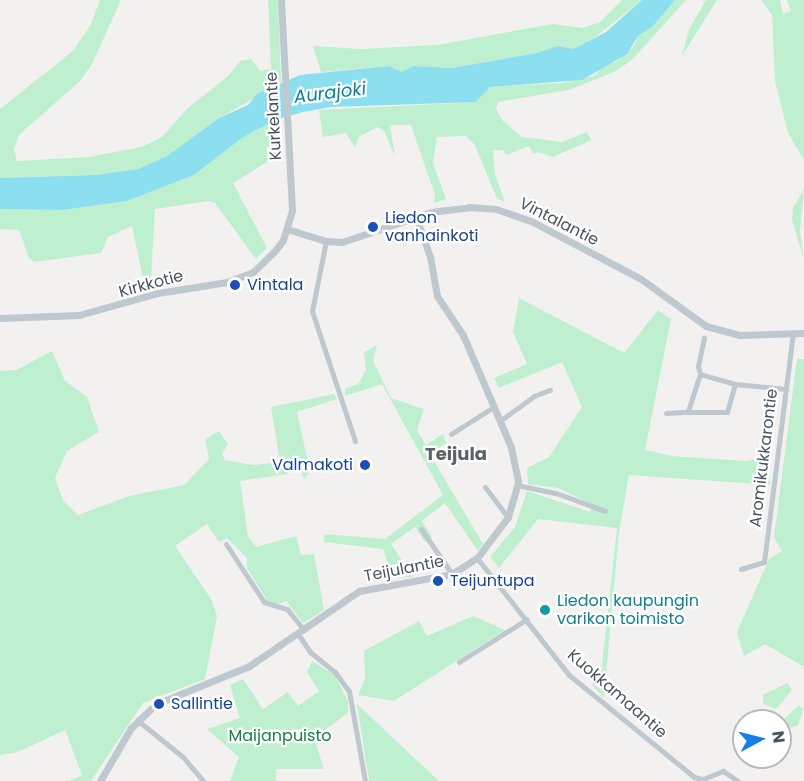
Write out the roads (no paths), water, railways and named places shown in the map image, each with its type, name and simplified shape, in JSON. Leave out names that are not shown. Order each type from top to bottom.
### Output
[{"type":"street","name":"Kurkelantie","points":[[281,0],[292,189],[287,229]]},
{"type":"street","name":"Vintalantie","points":[[287,229],[327,241],[359,237],[416,217],[469,207],[509,212],[644,281],[705,326],[740,335],[804,333]]},
{"type":"street","name":"Teijulantie","points":[[100,781],[137,720],[162,700],[236,673],[367,588],[452,574],[477,558],[508,517],[521,486],[516,463],[501,420],[463,335],[436,296],[430,257],[416,217]]},
{"type":"street","name":"Kirkkotie","points":[[0,318],[94,313],[158,292],[237,279],[267,260],[287,229]]},
{"type":"street","points":[[327,241],[312,311],[355,441]]},
{"type":"street","name":"Aromikukkarontie","points":[[741,569],[764,562],[794,333]]},
{"type":"street","points":[[688,412],[700,374],[698,366],[704,338]]},
{"type":"street","points":[[700,374],[735,384],[786,389]]},
{"type":"street","points":[[666,413],[727,412],[735,384]]},
{"type":"street","points":[[501,420],[534,396],[549,390]]},
{"type":"street","points":[[451,434],[495,406]]},
{"type":"street","points":[[521,486],[605,511]]},
{"type":"street","points":[[485,487],[508,517]]},
{"type":"street","points":[[421,529],[452,574]]},
{"type":"street","points":[[226,544],[264,602],[287,609],[310,652],[340,677],[349,691],[366,781]]},
{"type":"street","name":"Kuokkamaantie","points":[[477,558],[569,675],[694,777],[703,779],[723,771],[738,781]]},
{"type":"street","points":[[459,662],[527,619]]},
{"type":"street","points":[[137,720],[183,758],[203,781]]},
{"type":"water","name":"Aurajoki","points":[[642,0],[675,0],[653,26],[638,36],[627,54],[582,80],[490,87],[476,102],[331,107],[303,112],[275,120],[242,138],[194,175],[127,201],[62,210],[0,209],[0,178],[96,175],[138,169],[167,156],[219,118],[248,105],[257,94],[300,75],[389,66],[401,72],[414,66],[452,68],[537,53],[558,46],[574,49],[606,32]]},
{"type":"place","name":"Liedon vanhainkoti","points":[[373,227]]},
{"type":"place","name":"Vintala","points":[[235,285]]},
{"type":"place","name":"Valmakoti","points":[[365,465]]},
{"type":"place","name":"Teijuntupa","points":[[438,581]]},
{"type":"place","name":"Liedon kaupungin varikon toimisto","points":[[545,610]]},
{"type":"place","name":"Sallintie","points":[[159,704]]},
{"type":"district","name":"Teijula","points":[[456,454]]},
{"type":"park label","name":"Maijanpuisto","points":[[280,736]]}]
